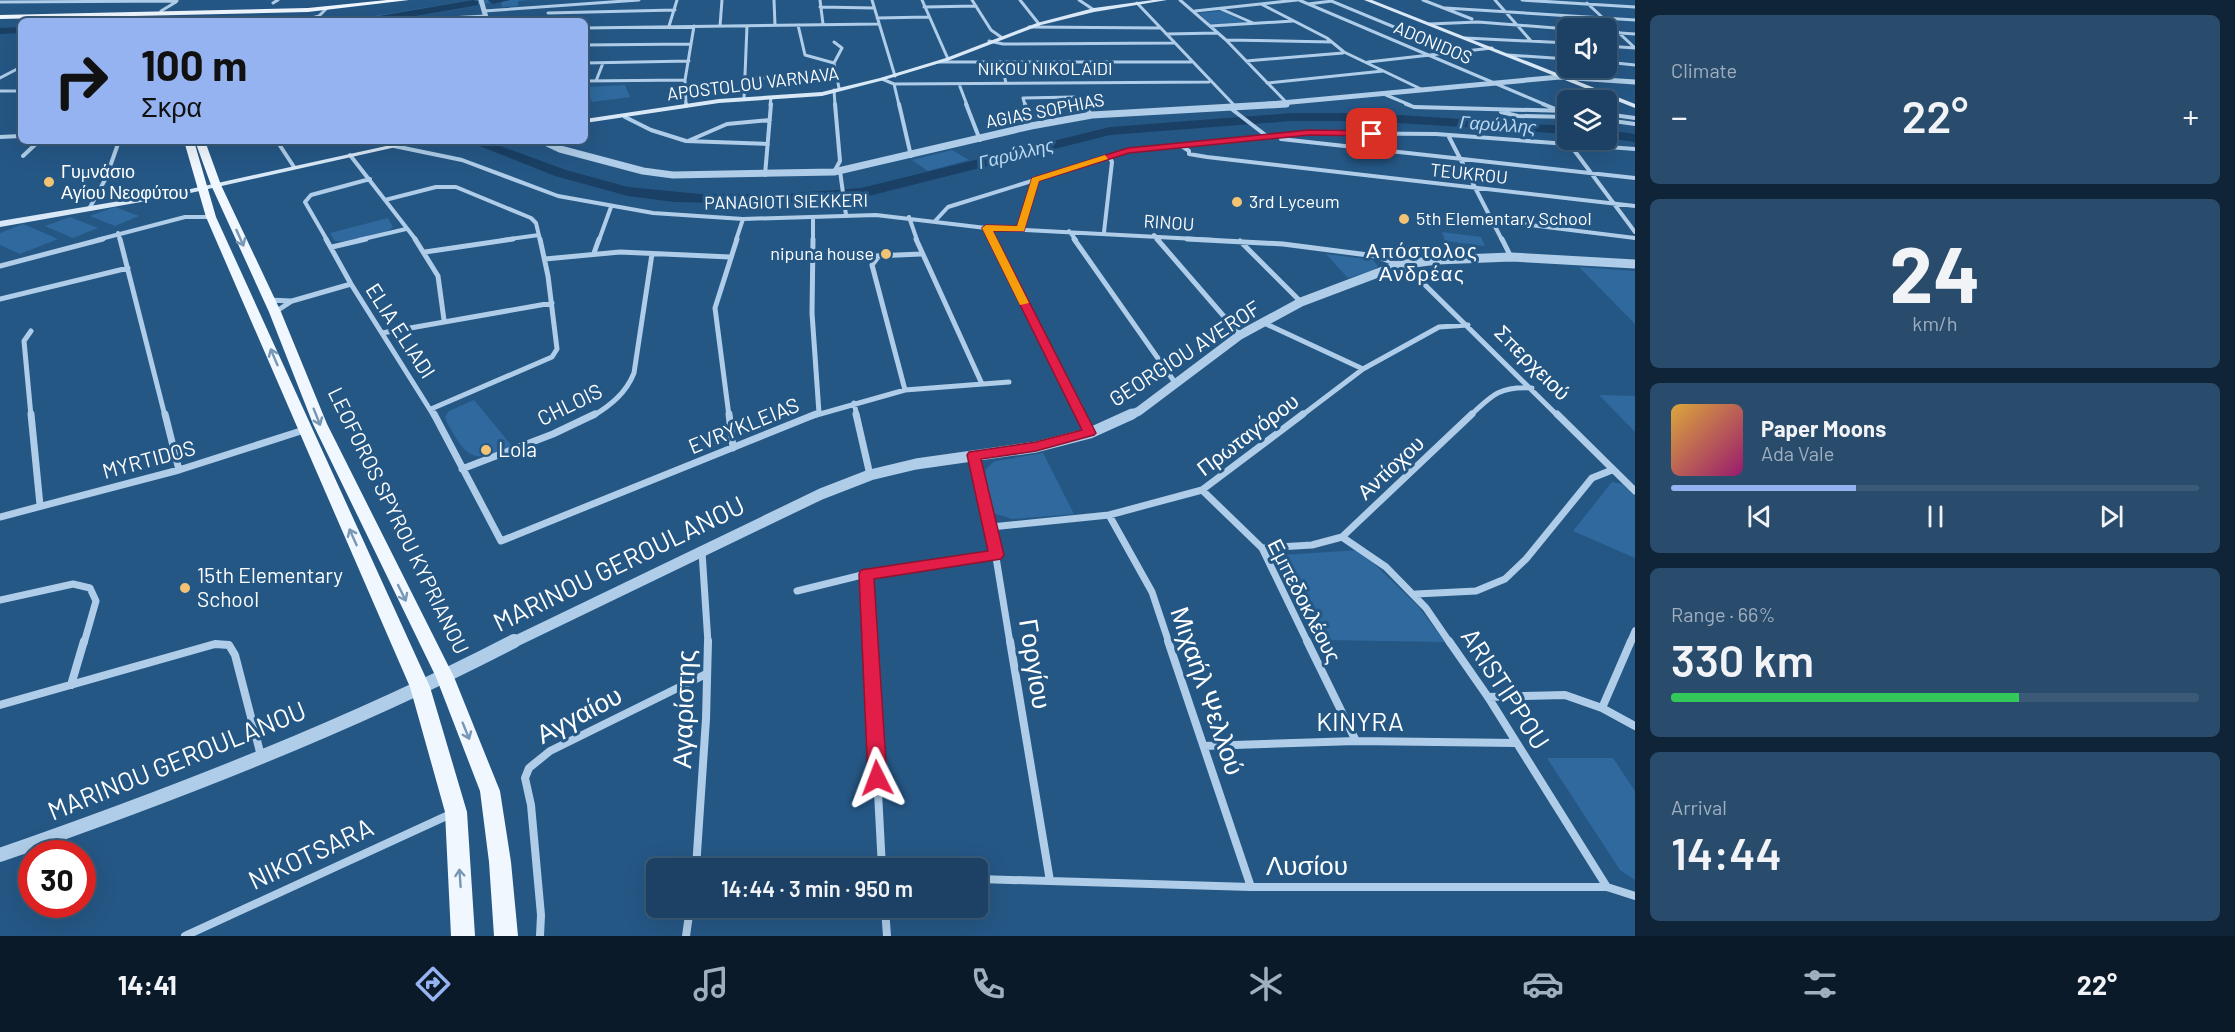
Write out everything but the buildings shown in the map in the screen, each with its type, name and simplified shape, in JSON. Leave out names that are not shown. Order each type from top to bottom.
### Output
[{"type":"main road","points":[[0,16],[320,8],[392,0]]},
{"type":"main road","points":[[221,9],[326,9],[406,0]]},
{"type":"main road","name":"APOSTOLOU VARNAVA","points":[[588,121],[744,99],[809,96],[895,76],[948,59],[989,41],[1039,24],[1094,10],[1164,0]]},
{"type":"main road","points":[[1370,1],[1557,75]]},
{"type":"main road","points":[[210,18],[221,9],[232,4]]},
{"type":"main road","points":[[0,16],[209,11]]},
{"type":"main road","points":[[200,18],[209,11]]},
{"type":"main road","points":[[1565,78],[1635,104]]},
{"type":"main road","name":"LEOFOROS SPYROU KYPRIANOU","points":[[190,144],[209,186],[272,306],[320,424],[445,677],[490,791],[500,862],[506,936]]},
{"type":"main road","name":"LEOFOROS SPYROU KYPRIANOU","points":[[201,144],[209,186],[209,212],[420,687],[456,812],[463,936]]},
{"type":"main road","points":[[0,224],[209,186],[404,144]]},
{"type":"street","points":[[0,2],[178,0]]},
{"type":"street","points":[[161,11],[178,0]]},
{"type":"street","points":[[273,3],[278,0]]},
{"type":"street","points":[[445,18],[484,11],[639,0]]},
{"type":"street","points":[[669,27],[677,0]]},
{"type":"street","points":[[720,26],[722,0]]},
{"type":"street","points":[[774,0],[775,25]]},
{"type":"street","points":[[820,0],[823,24]]},
{"type":"street","points":[[872,0],[895,76]]},
{"type":"street","points":[[922,0],[948,59]]},
{"type":"street","points":[[972,0],[991,30],[1000,37]]},
{"type":"street","points":[[1020,0],[1039,24]]},
{"type":"street","points":[[1078,0],[1094,10]]},
{"type":"street","points":[[1180,0],[1226,40],[1286,102]]},
{"type":"street","points":[[1195,12],[1298,0]]},
{"type":"street","name":"ADONIDOS","points":[[1298,0],[1557,110]]},
{"type":"street","points":[[1422,0],[1478,22]]},
{"type":"street","points":[[1495,0],[1531,41]]},
{"type":"street","points":[[1522,0],[1635,7]]},
{"type":"street","points":[[1584,0],[1602,18]]},
{"type":"street","points":[[1307,4],[1330,1],[1457,53]]},
{"type":"street","points":[[595,12],[600,2]]},
{"type":"street","points":[[1137,3],[1231,105],[1235,113],[1266,137],[1635,178]]},
{"type":"street","points":[[1261,4],[1333,42],[1344,52],[1424,90]]},
{"type":"street","points":[[546,18],[551,6]]},
{"type":"street","points":[[820,6],[874,8]]},
{"type":"street","points":[[924,7],[976,6]]},
{"type":"street","points":[[1445,8],[1602,18]]},
{"type":"street","points":[[312,18],[319,16],[326,9]]},
{"type":"street","points":[[1220,9],[1256,25]]},
{"type":"street","points":[[548,13],[675,10]]},
{"type":"street","points":[[877,18],[929,17]]},
{"type":"street","points":[[1617,19],[1635,20]]},
{"type":"street","points":[[1210,26],[1295,21]]},
{"type":"street","points":[[1429,24],[1478,22],[1557,28]]},
{"type":"street","points":[[588,28],[878,24]]},
{"type":"street","points":[[798,25],[805,54],[819,61],[834,63]]},
{"type":"street","points":[[686,106],[686,80],[694,26]]},
{"type":"street","points":[[744,99],[747,26]]},
{"type":"street","points":[[1029,27],[1161,28]]},
{"type":"street","points":[[1166,34],[1218,33]]},
{"type":"street","points":[[1618,33],[1635,34]]},
{"type":"street","points":[[1618,33],[1635,48]]},
{"type":"street","points":[[1465,38],[1557,43]]},
{"type":"street","points":[[1226,40],[1333,42]]},
{"type":"street","points":[[989,41],[1004,44],[1174,44]]},
{"type":"street","points":[[834,42],[842,48],[834,63],[834,76],[837,89],[840,161],[837,172],[842,184],[846,214]]},
{"type":"street","points":[[588,45],[691,44]]},
{"type":"street","points":[[1617,47],[1635,48]]},
{"type":"street","points":[[1366,62],[1492,48]]},
{"type":"street","points":[[1246,61],[1344,52]]},
{"type":"street","points":[[1508,55],[1557,58]]},
{"type":"street","points":[[588,63],[689,61]]},
{"type":"street","points":[[939,62],[1191,62]]},
{"type":"street","points":[[1001,62],[1006,83]]},
{"type":"street","points":[[596,81],[603,63]]},
{"type":"street","points":[[1617,63],[1635,64]]},
{"type":"street","points":[[0,78],[18,69]]},
{"type":"street","points":[[1267,83],[1383,71]]},
{"type":"street","points":[[745,78],[834,76]]},
{"type":"street","name":"AGIAS SOPHIAS","points":[[549,144],[560,149],[643,171],[673,175],[837,172],[981,140],[1031,126],[1092,115],[1386,95],[1557,76]]},
{"type":"street","name":"AGIAS SOPHIAS","points":[[1585,78],[1635,82]]},
{"type":"street","name":"NIKOU NIKOLAIDI","points":[[882,79],[894,84],[1209,82]]},
{"type":"street","points":[[588,81],[686,80]]},
{"type":"street","points":[[894,84],[911,156]]},
{"type":"street","points":[[959,84],[981,140]]},
{"type":"street","points":[[0,91],[18,91]]},
{"type":"street","points":[[1386,95],[1414,107],[1557,110]]},
{"type":"street","points":[[1031,126],[1022,100],[1028,97],[1074,97],[1092,115]]},
{"type":"street","points":[[765,175],[771,98]]},
{"type":"street","points":[[1494,110],[1518,116],[1557,117]]},
{"type":"street","points":[[1617,116],[1635,118]]},
{"type":"street","points":[[625,117],[651,130],[686,141],[768,144]]},
{"type":"street","points":[[686,141],[724,123],[741,119],[770,120]]},
{"type":"street","points":[[1617,122],[1635,124]]},
{"type":"street","points":[[936,220],[948,207],[1109,156],[1146,148],[1309,133],[1448,135],[1557,141]]},
{"type":"street","points":[[1448,135],[1511,257]]},
{"type":"street","points":[[0,137],[18,136]]},
{"type":"street","points":[[23,156],[36,144]]},
{"type":"street","points":[[89,209],[106,178],[118,144]]},
{"type":"street","points":[[279,144],[294,167]]},
{"type":"street","name":"TEUKROU","points":[[1180,145],[1189,151],[1189,154],[1635,206]]},
{"type":"street","name":"PANAGIOTI SIEKKERI","points":[[394,146],[445,155],[558,196],[653,213],[743,219],[846,214],[936,220]]},
{"type":"street","points":[[1617,146],[1635,148]]},
{"type":"street","points":[[1574,150],[1635,232]]},
{"type":"street","points":[[350,155],[425,252],[438,276],[445,304],[444,320]]},
{"type":"street","points":[[1104,232],[1112,162],[1109,156]]},
{"type":"street","points":[[840,161],[854,169]]},
{"type":"street","name":"ELIA ELIADI","points":[[370,179],[318,193],[305,200],[351,284],[431,409],[501,541]]},
{"type":"street","points":[[1021,229],[1035,180]]},
{"type":"street","points":[[385,200],[436,187],[456,187],[531,218],[536,223],[545,259],[557,349],[552,357],[541,364],[431,409]]},
{"type":"street","points":[[594,253],[611,207]]},
{"type":"street","points":[[0,266],[118,233],[209,212]]},
{"type":"street","points":[[185,217],[209,212]]},
{"type":"street","points":[[813,217],[812,313],[819,413]]},
{"type":"street","points":[[909,217],[921,254],[982,384]]},
{"type":"street","points":[[733,448],[715,308],[743,219]]},
{"type":"street","name":"RINOU","points":[[936,220],[986,228],[1154,235],[1350,251],[1376,256],[1399,265]]},
{"type":"street","points":[[1490,220],[1635,238]]},
{"type":"street","points":[[986,228],[1090,433]]},
{"type":"street","points":[[332,247],[406,230]]},
{"type":"street","points":[[1069,231],[1176,384]]},
{"type":"street","points":[[118,233],[179,470]]},
{"type":"street","points":[[425,252],[539,235]]},
{"type":"street","points":[[1154,235],[1240,335]]},
{"type":"street","points":[[1240,241],[1302,302]]},
{"type":"street","points":[[545,259],[594,253],[730,256]]},
{"type":"street","name":"CHLOIS","points":[[462,469],[575,424],[606,409],[621,397],[635,371],[652,254]]},
{"type":"street","points":[[852,257],[921,254]]},
{"type":"street","points":[[878,257],[872,265],[905,390]]},
{"type":"street","name":"GEORGIOU AVEROF","points":[[1036,447],[1090,433],[1139,411],[1240,335],[1302,302],[1399,265],[1437,260],[1511,257],[1635,264]]},
{"type":"street","name":"Σπερχειού","points":[[1399,265],[1419,279],[1468,325],[1635,491]]},
{"type":"street","points":[[0,299],[128,268]]},
{"type":"street","points":[[272,306],[351,284]]},
{"type":"street","points":[[272,306],[292,301]]},
{"type":"street","points":[[382,333],[444,320],[552,303]]},
{"type":"street","points":[[1264,323],[1363,369]]},
{"type":"street","name":"Πρωταγόρου","points":[[991,527],[1108,515],[1202,490],[1363,369],[1439,327],[1468,325]]},
{"type":"street","points":[[31,331],[24,341],[40,505]]},
{"type":"street","name":"EVRYKLEIAS","points":[[501,541],[819,413],[905,390],[1009,382]]},
{"type":"street","name":"Αντίοχου","points":[[1262,548],[1312,545],[1342,537],[1492,394],[1512,387],[1532,388]]},
{"type":"street","points":[[854,403],[870,475]]},
{"type":"street","name":"MYRTIDOS","points":[[0,517],[179,470],[305,430]]},
{"type":"street","name":"MARINOU GEROULANOU","points":[[0,855],[261,756],[445,677],[821,494],[870,475],[974,455],[1036,447]]},
{"type":"street","name":"Γοργίου","points":[[974,455],[996,555],[1050,881]]},
{"type":"street","points":[[1416,594],[1476,591],[1505,579],[1526,559],[1592,478],[1612,470]]},
{"type":"street","name":"Εμπεδοκλέους","points":[[1202,490],[1262,548],[1356,741]]},
{"type":"street","name":"Μιχαήλ Ψελλού","points":[[1108,515],[1152,592],[1251,887]]},
{"type":"street","name":"ARISTIPPOU","points":[[1342,537],[1386,567],[1416,594],[1488,697],[1607,887]]},
{"type":"street","name":"Αγαρίστης","points":[[697,858],[706,719],[708,625],[702,551]]},
{"type":"street","points":[[797,591],[866,574],[996,555]]},
{"type":"street","points":[[866,574],[881,858]]},
{"type":"street","points":[[0,600],[73,584],[90,588],[96,601],[71,685]]},
{"type":"street","points":[[1602,708],[1635,631]]},
{"type":"street","points":[[0,705],[215,644],[229,645],[236,655],[261,756]]},
{"type":"street","name":"Αγγαίου","points":[[540,936],[540,904],[531,805],[525,778],[529,768],[550,751],[706,674]]},
{"type":"street","points":[[1488,697],[1565,695],[1602,708],[1635,726]]},
{"type":"street","name":"KINYRA","points":[[1204,746],[1356,741],[1516,743]]},
{"type":"street","name":"NIKOTSARA","points":[[185,936],[456,812]]},
{"type":"street","name":"Λυσίου","points":[[988,879],[1251,887],[1607,887],[1635,896]]},
{"type":"street","points":[[686,936],[689,918]]},
{"type":"street","points":[[886,918],[887,936]]},
{"type":"shaded area","points":[[473,0],[530,0],[518,1],[518,6],[502,7],[501,2],[439,8],[390,18],[361,18]]},
{"type":"shaded area","points":[[1222,11],[1246,23],[1210,24],[1199,13]]},
{"type":"shaded area","points":[[625,85],[630,97],[592,102],[588,87]]},
{"type":"shaded area","points":[[952,150],[969,160],[928,171],[912,160]]},
{"type":"shaded area","points":[[115,207],[139,216],[115,226],[90,216]]},
{"type":"shaded area","points":[[70,217],[98,228],[73,238],[45,226]]},
{"type":"shaded area","points":[[388,218],[393,227],[365,239],[335,241],[330,233]]},
{"type":"shaded area","points":[[23,224],[58,239],[20,254],[0,245],[0,233]]},
{"type":"shaded area","points":[[1442,232],[1481,237],[1485,246],[1445,241]]},
{"type":"shaded area","points":[[1326,254],[1373,260],[1378,266],[1374,270],[1348,278]]},
{"type":"shaded area","points":[[1579,267],[1635,271],[1635,324]]},
{"type":"shaded area","points":[[1599,395],[1635,396],[1635,432]]},
{"type":"shaded area","points":[[474,400],[512,446],[480,456],[462,447],[445,417],[449,411]]},
{"type":"shaded area","points":[[1043,453],[1074,514],[1012,519],[993,513],[985,470],[995,461]]},
{"type":"shaded area","points":[[1612,482],[1622,484],[1635,496],[1635,558],[1573,531]]},
{"type":"shaded area","points":[[1360,550],[1418,606],[1445,642],[1322,640],[1281,555]]},
{"type":"shaded area","points":[[1547,758],[1613,758],[1635,791],[1635,880],[1620,870]]},
{"type":"waterway","name":"Γαρύλλης","points":[[493,1],[505,0]]},
{"type":"waterway","name":"Γαρύλλης","points":[[385,18],[474,3]]},
{"type":"waterway","name":"Γαρύλλης","points":[[0,31],[18,30]]},
{"type":"waterway","name":"Γαρύλλης","points":[[482,144],[560,173],[628,191],[700,199],[755,199],[861,193],[1110,131],[1292,117],[1368,117],[1557,129]]},
{"type":"waterway","name":"Γαρύλλης","points":[[1617,136],[1635,138]]},
{"type":"slow traffic","points":[[1024,303],[986,228],[1021,229],[1035,180],[1105,157]]},
{"type":"place","name":"Γυμνάσιο Αγίου Νεοφύτου","points":[[49,182]]},
{"type":"place","name":"3rd Lyceum","points":[[1237,202]]},
{"type":"place","name":"5th Elementary School","points":[[1404,219]]},
{"type":"place","name":"nipuna house","points":[[886,254]]},
{"type":"place","name":"Lola","points":[[486,450]]},
{"type":"place","name":"15th Elementary School","points":[[185,588]]},
{"type":"district","name":"Απόστολος Ανδρέας","points":[[1422,262]]},
{"type":"route","points":[[877,778],[866,574],[996,555],[974,455],[1036,447],[1090,433],[986,228],[1021,229],[1035,180],[1128,151],[1309,133],[1372,134]]}]
